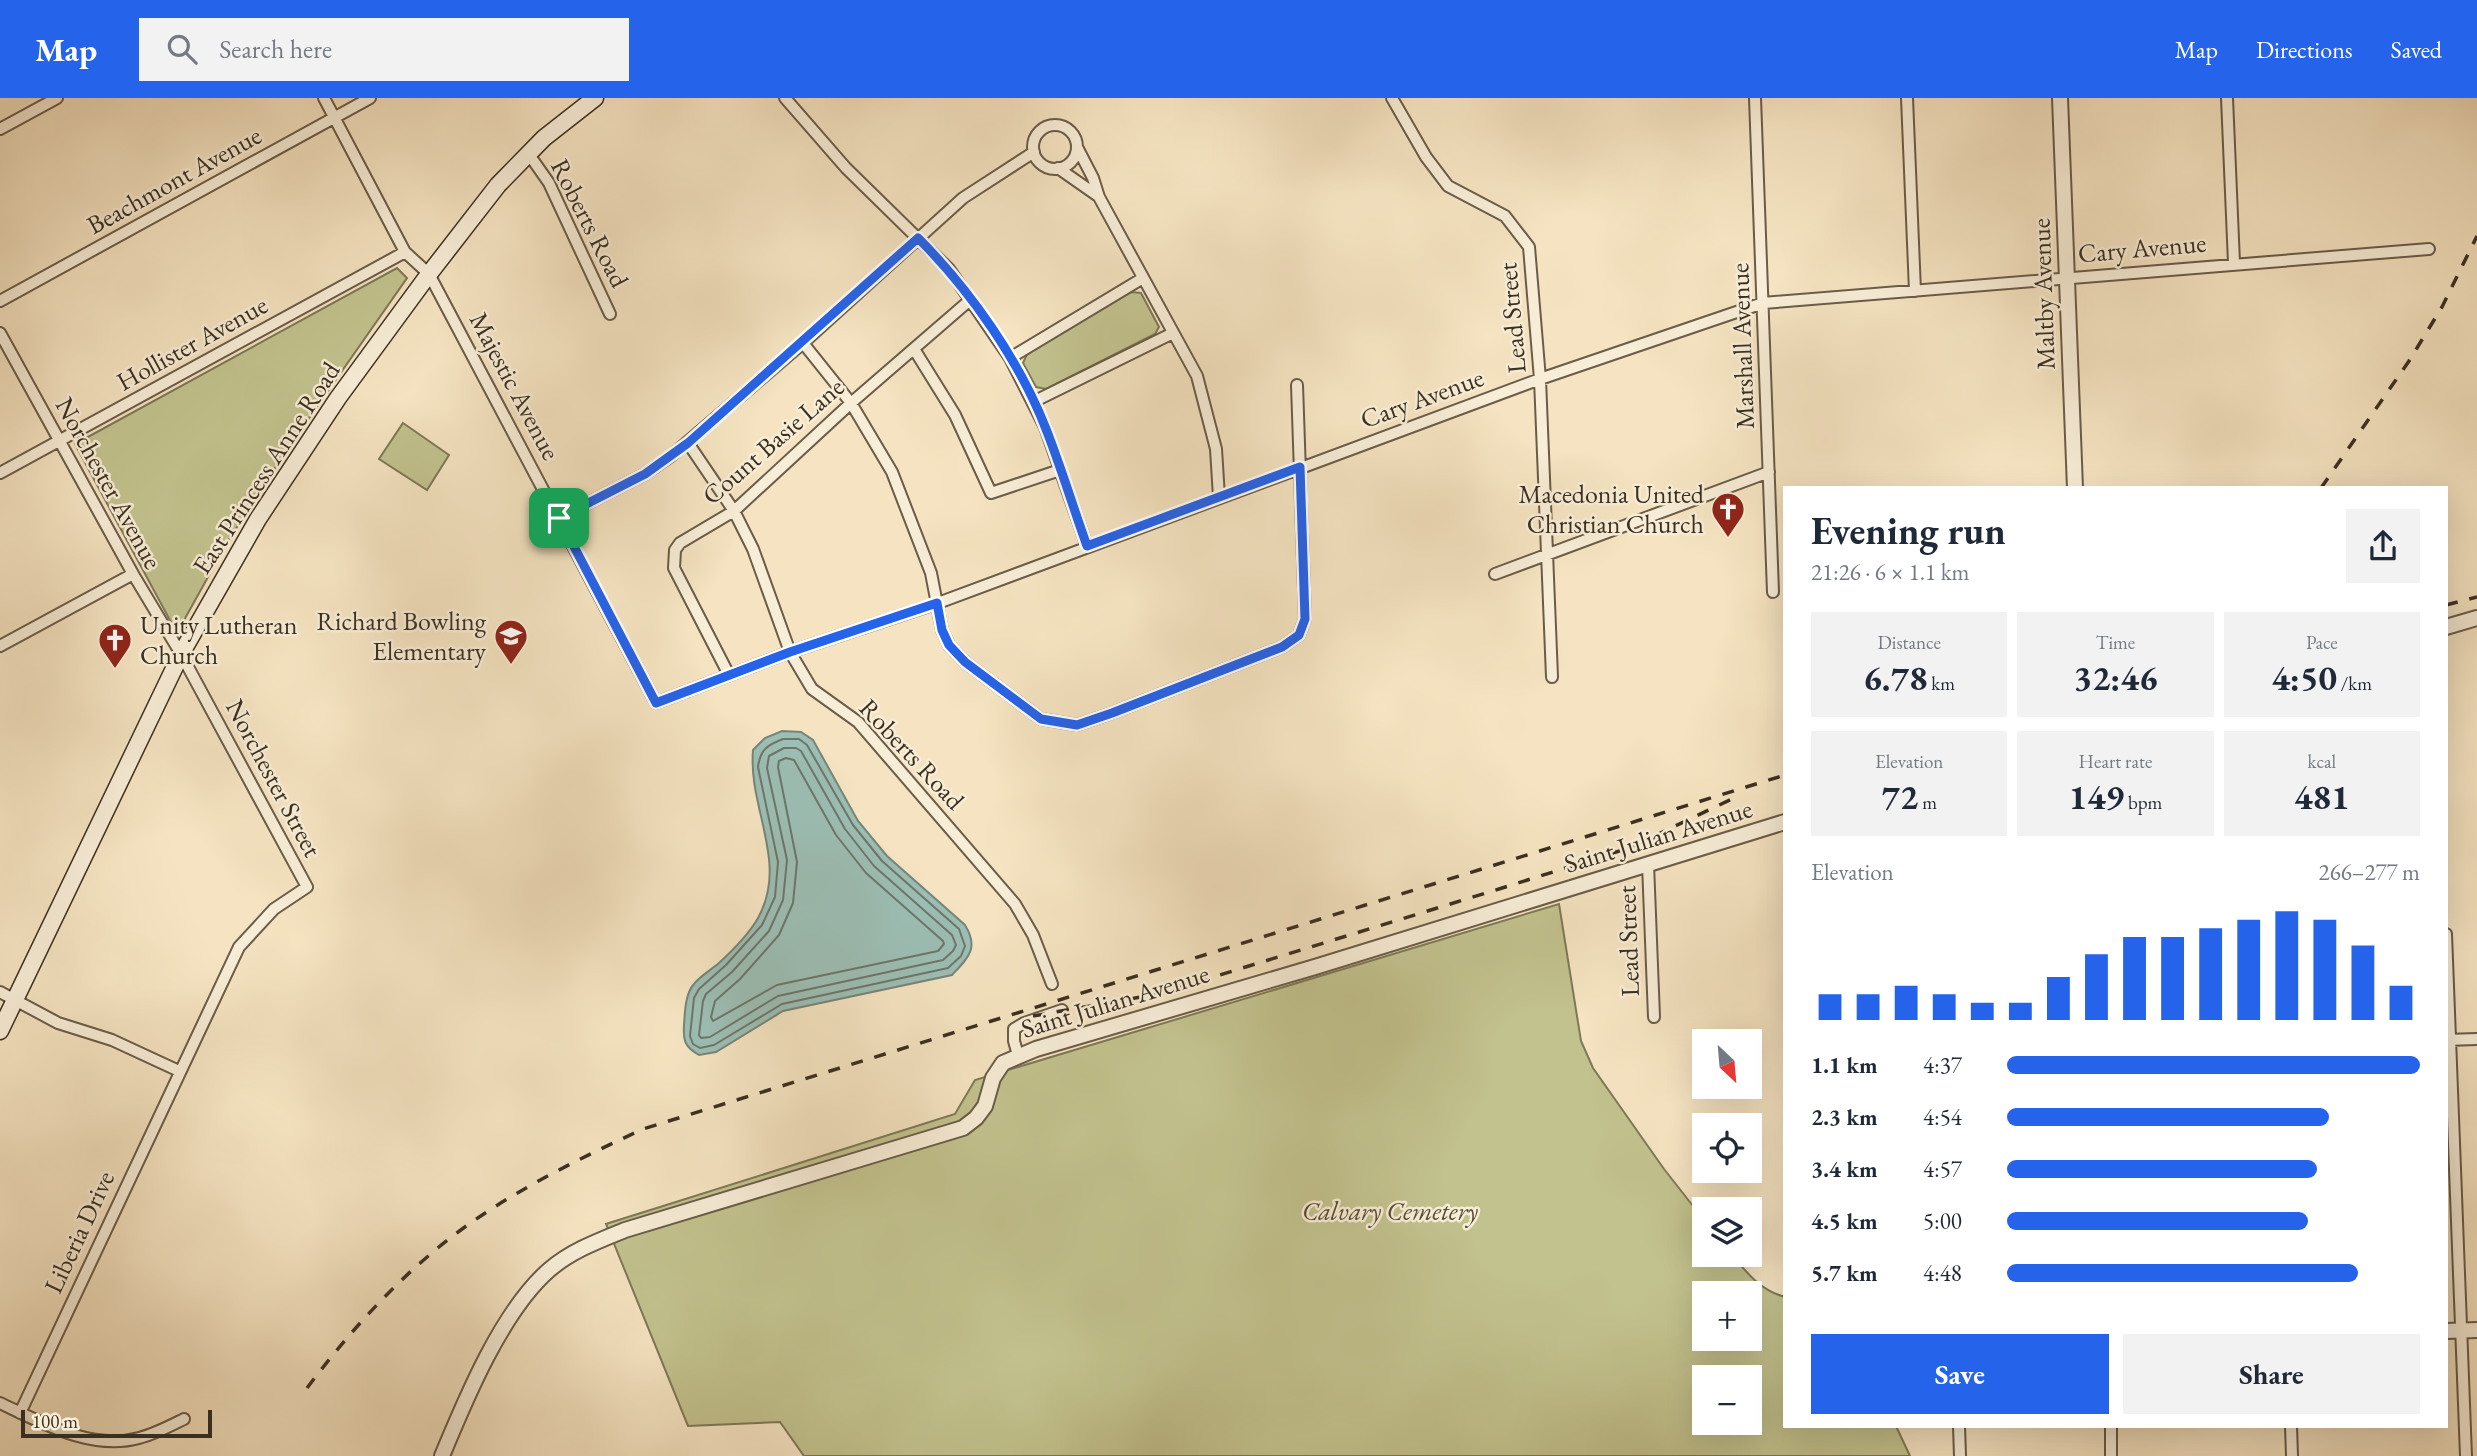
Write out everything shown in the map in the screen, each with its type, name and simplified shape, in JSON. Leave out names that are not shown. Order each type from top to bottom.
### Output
[{"type":"main road","name":"East Princess Anne Road","points":[[0,1031],[8,996],[181,654],[222,580],[288,472],[338,398],[498,185],[528,153],[595,98]]},
{"type":"street","points":[[0,129],[57,98]]},
{"type":"street","name":"Majestic Avenue","points":[[324,98],[405,252],[429,274],[656,703]]},
{"type":"street","name":"Beachmont Avenue","points":[[0,301],[370,98]]},
{"type":"street","points":[[785,98],[846,168],[948,269],[1010,358],[1045,427],[1087,546]]},
{"type":"street","name":"Lead Street","points":[[1392,98],[1426,157],[1448,186],[1505,216],[1529,247],[1540,379],[1552,677]]},
{"type":"street","name":"Marshall Avenue","points":[[1755,98],[1773,592]]},
{"type":"street","points":[[1907,98],[1915,291]]},
{"type":"street","name":"Maltby Avenue","points":[[2060,98],[2075,486]]},
{"type":"street","points":[[2227,98],[2234,263]]},
{"type":"street","points":[[1099,197],[1058,168],[1045,166],[1034,152],[1037,134],[1053,125],[1065,127],[1074,135],[1099,197],[1197,376],[1216,449],[1219,497]]},
{"type":"street","points":[[1058,168],[1069,164],[1077,147]]},
{"type":"street","points":[[559,518],[645,474],[688,443],[970,192],[1034,152]]},
{"type":"street","name":"Roberts Road","points":[[528,153],[549,183],[610,314]]},
{"type":"street","name":"Cary Avenue","points":[[656,703],[790,652],[937,603],[1540,379],[1763,303],[2429,249]]},
{"type":"street","name":"Hollister Avenue","points":[[0,474],[405,252]]},
{"type":"street","points":[[1010,358],[1143,278]]},
{"type":"street","name":"Count Basie Lane","points":[[729,675],[674,568],[675,550],[680,543],[734,511],[970,300]]},
{"type":"street","name":"Norchester Avenue","points":[[0,332],[133,574],[181,654]]},
{"type":"street","points":[[1032,402],[1173,333]]},
{"type":"street","points":[[803,342],[852,403],[892,472],[931,573],[942,630],[949,645],[965,662],[1041,719],[1077,725],[1282,647],[1299,635],[1305,619],[1297,386]]},
{"type":"street","points":[[914,349],[955,415],[991,493],[1060,470]]},
{"type":"street","name":"Roberts Road","points":[[688,443],[734,511],[753,549],[790,652],[812,689],[858,722],[1015,904],[1033,935],[1052,984]]},
{"type":"street","points":[[1496,574],[1769,472]]},
{"type":"street","points":[[0,646],[133,574]]},
{"type":"street","points":[[2448,626],[2477,618]]},
{"type":"street","name":"Norchester Street","points":[[179,1071],[239,947],[274,909],[307,887],[181,654]]},
{"type":"street","name":"Saint Julian Avenue","points":[[442,1456],[455,1423],[504,1326],[535,1283],[569,1255],[625,1230],[963,1128],[976,1118],[985,1106],[996,1070],[1018,1055],[1315,967],[1783,823]]},
{"type":"street","name":"Lead Street","points":[[1648,864],[1654,1017]]},
{"type":"street","points":[[8,996],[58,1023],[112,1040],[179,1071]]},
{"type":"street","points":[[1018,1055],[1014,1029],[1062,1010]]},
{"type":"street","points":[[2466,1456],[2469,1330],[2448,1040],[2477,1039]]},
{"type":"street","name":"Liberia Drive","points":[[20,1413],[179,1071]]},
{"type":"street","points":[[2448,1331],[2469,1330]]},
{"type":"street","points":[[0,1403],[74,1435],[114,1441],[137,1439],[184,1419]]},
{"type":"street","points":[[1959,1428],[1960,1456]]},
{"type":"street","points":[[2110,1428],[2111,1456]]},
{"type":"street","points":[[2291,1428],[2292,1456]]},
{"type":"green space","points":[[397,268],[407,278],[286,451],[228,541],[183,622],[172,624],[75,444]]},
{"type":"green space","points":[[1131,292],[1141,293],[1159,327],[1155,334],[1046,389],[1036,387],[1023,363],[1028,352]]},
{"type":"green space","points":[[403,423],[449,455],[427,490],[379,459]]},
{"type":"green space","name":"Calvary Cemetery","points":[[1559,904],[1581,1041],[1593,1068],[1692,1205],[1692,1267],[1742,1267],[1756,1281],[1692,1281],[1692,1351],[1762,1351],[1762,1287],[1783,1296],[1783,1428],[1897,1428],[1910,1456],[804,1456],[780,1422],[688,1426],[606,1224],[955,1114],[975,1080]]},
{"type":"water","points":[[782,731],[801,732],[813,740],[858,821],[887,856],[965,925],[972,946],[963,963],[952,975],[783,1011],[716,1052],[699,1055],[688,1046],[684,1031],[686,1003],[691,988],[745,936],[758,918],[766,897],[770,876],[769,856],[756,793],[753,750],[765,738]]},
{"type":"railway","points":[[2322,486],[2409,361],[2442,307],[2477,236]]},
{"type":"railway","points":[[2448,604],[2477,597]]},
{"type":"railway","points":[[307,1388],[382,1300],[446,1241],[532,1185],[643,1129],[1783,776]]},
{"type":"railway","points":[[1033,1016],[1158,994],[1499,889],[1629,848],[1736,797]]},
{"type":"place","name":"Macedonia United Christian Church","points":[[1728,539]]},
{"type":"place","name":"Richard Bowling Elementary","points":[[511,666]]},
{"type":"place","name":"Unity Lutheran Church","points":[[115,670]]},
{"type":"route","points":[[918,238],[948,269],[1010,358],[1045,427],[1087,546],[1300,467],[1305,619],[1299,635],[1282,647],[1077,725],[1041,719],[965,662],[949,645],[942,630],[937,603],[790,652],[656,703],[559,518],[645,474],[688,443],[918,238]]}]
